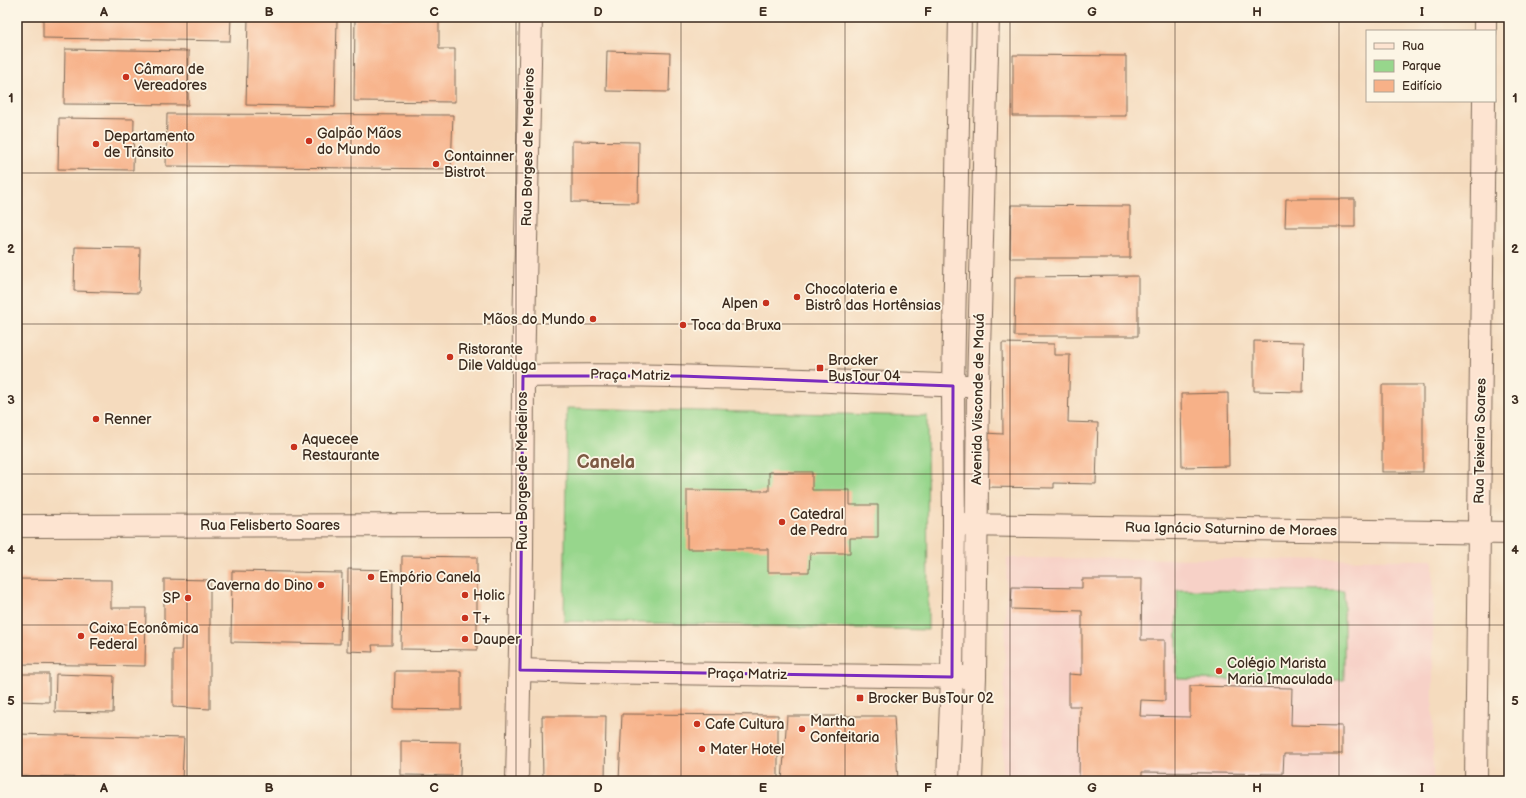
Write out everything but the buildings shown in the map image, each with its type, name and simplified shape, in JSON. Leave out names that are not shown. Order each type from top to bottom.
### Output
[{"type":"street","name":"Rua Borges de Medeiros","points":[[517,781],[520,670],[523,376],[531,17]]},
{"type":"street","name":"Avenida Visconde de Mauá","points":[[948,781],[952,677],[954,525],[953,386],[960,17]]},
{"type":"street","name":"Avenida Visconde de Mauá","points":[[971,781],[975,677],[978,387],[988,17]]},
{"type":"street","points":[[1485,17],[1485,30]]},
{"type":"street","name":"Rua Teixeira Soares","points":[[1476,781],[1484,102]]},
{"type":"street","name":"Praça Matriz","points":[[523,376],[588,374],[680,376],[978,387]]},
{"type":"street","name":"Rua Felisberto Soares","points":[[17,526],[522,525]]},
{"type":"street","name":"Rua Ignácio Saturnino de Moraes","points":[[954,525],[1509,533]]},
{"type":"street","name":"Praça Matriz","points":[[520,670],[975,677]]},
{"type":"highlighted area","points":[[523,376],[680,376],[953,386],[952,677],[520,670]]},
{"type":"shaded area","name":"Colégio Marista Maria Imaculada","points":[[1007,558],[1433,560],[1433,781],[1002,781]]},
{"type":"green space","points":[[567,408],[927,416],[928,630],[564,621]]},
{"type":"green space","points":[[1177,590],[1344,591],[1344,680],[1177,679]]},
{"type":"place","name":"Câmara de Vereadores","points":[[126,77]]},
{"type":"place","name":"Galpão Mãos do Mundo","points":[[309,141]]},
{"type":"place","name":"Departamento de Trânsito","points":[[96,144]]},
{"type":"place","name":"Containner Bistrot","points":[[436,164]]},
{"type":"place","name":"Chocolateria e Bistrô das Hortênsias","points":[[797,297]]},
{"type":"place","name":"Alpen","points":[[766,303]]},
{"type":"place","name":"Mãos do Mundo","points":[[593,319]]},
{"type":"place","name":"Toca da Bruxa","points":[[683,325]]},
{"type":"place","name":"Ristorante Dile Valduga","points":[[450,357]]},
{"type":"place","name":"Brocker BusTour 04","points":[[820,368]]},
{"type":"place","name":"Renner","points":[[96,419]]},
{"type":"place","name":"Aquecee Restaurante","points":[[294,447]]},
{"type":"place","name":"Catedral de Pedra","points":[[782,522]]},
{"type":"place","name":"Empório Canela","points":[[371,577]]},
{"type":"place","name":"Caverna do Dino","points":[[321,585]]},
{"type":"place","name":"Holic","points":[[465,595]]},
{"type":"place","name":"SP","points":[[188,598]]},
{"type":"place","name":"T+","points":[[465,618]]},
{"type":"place","name":"Caixa Econômica Federal","points":[[81,636]]},
{"type":"place","name":"Dauper","points":[[465,639]]},
{"type":"place","name":"Colégio Marista Maria Imaculada","points":[[1219,671]]},
{"type":"place","name":"Brocker BusTour 02","points":[[860,698]]},
{"type":"place","name":"Cafe Cultura","points":[[697,724]]},
{"type":"place","name":"Martha Confeitaria","points":[[802,729]]},
{"type":"place","name":"Mater Hotel","points":[[702,749]]},
{"type":"district","name":"Canela","points":[[606,462]]}]
